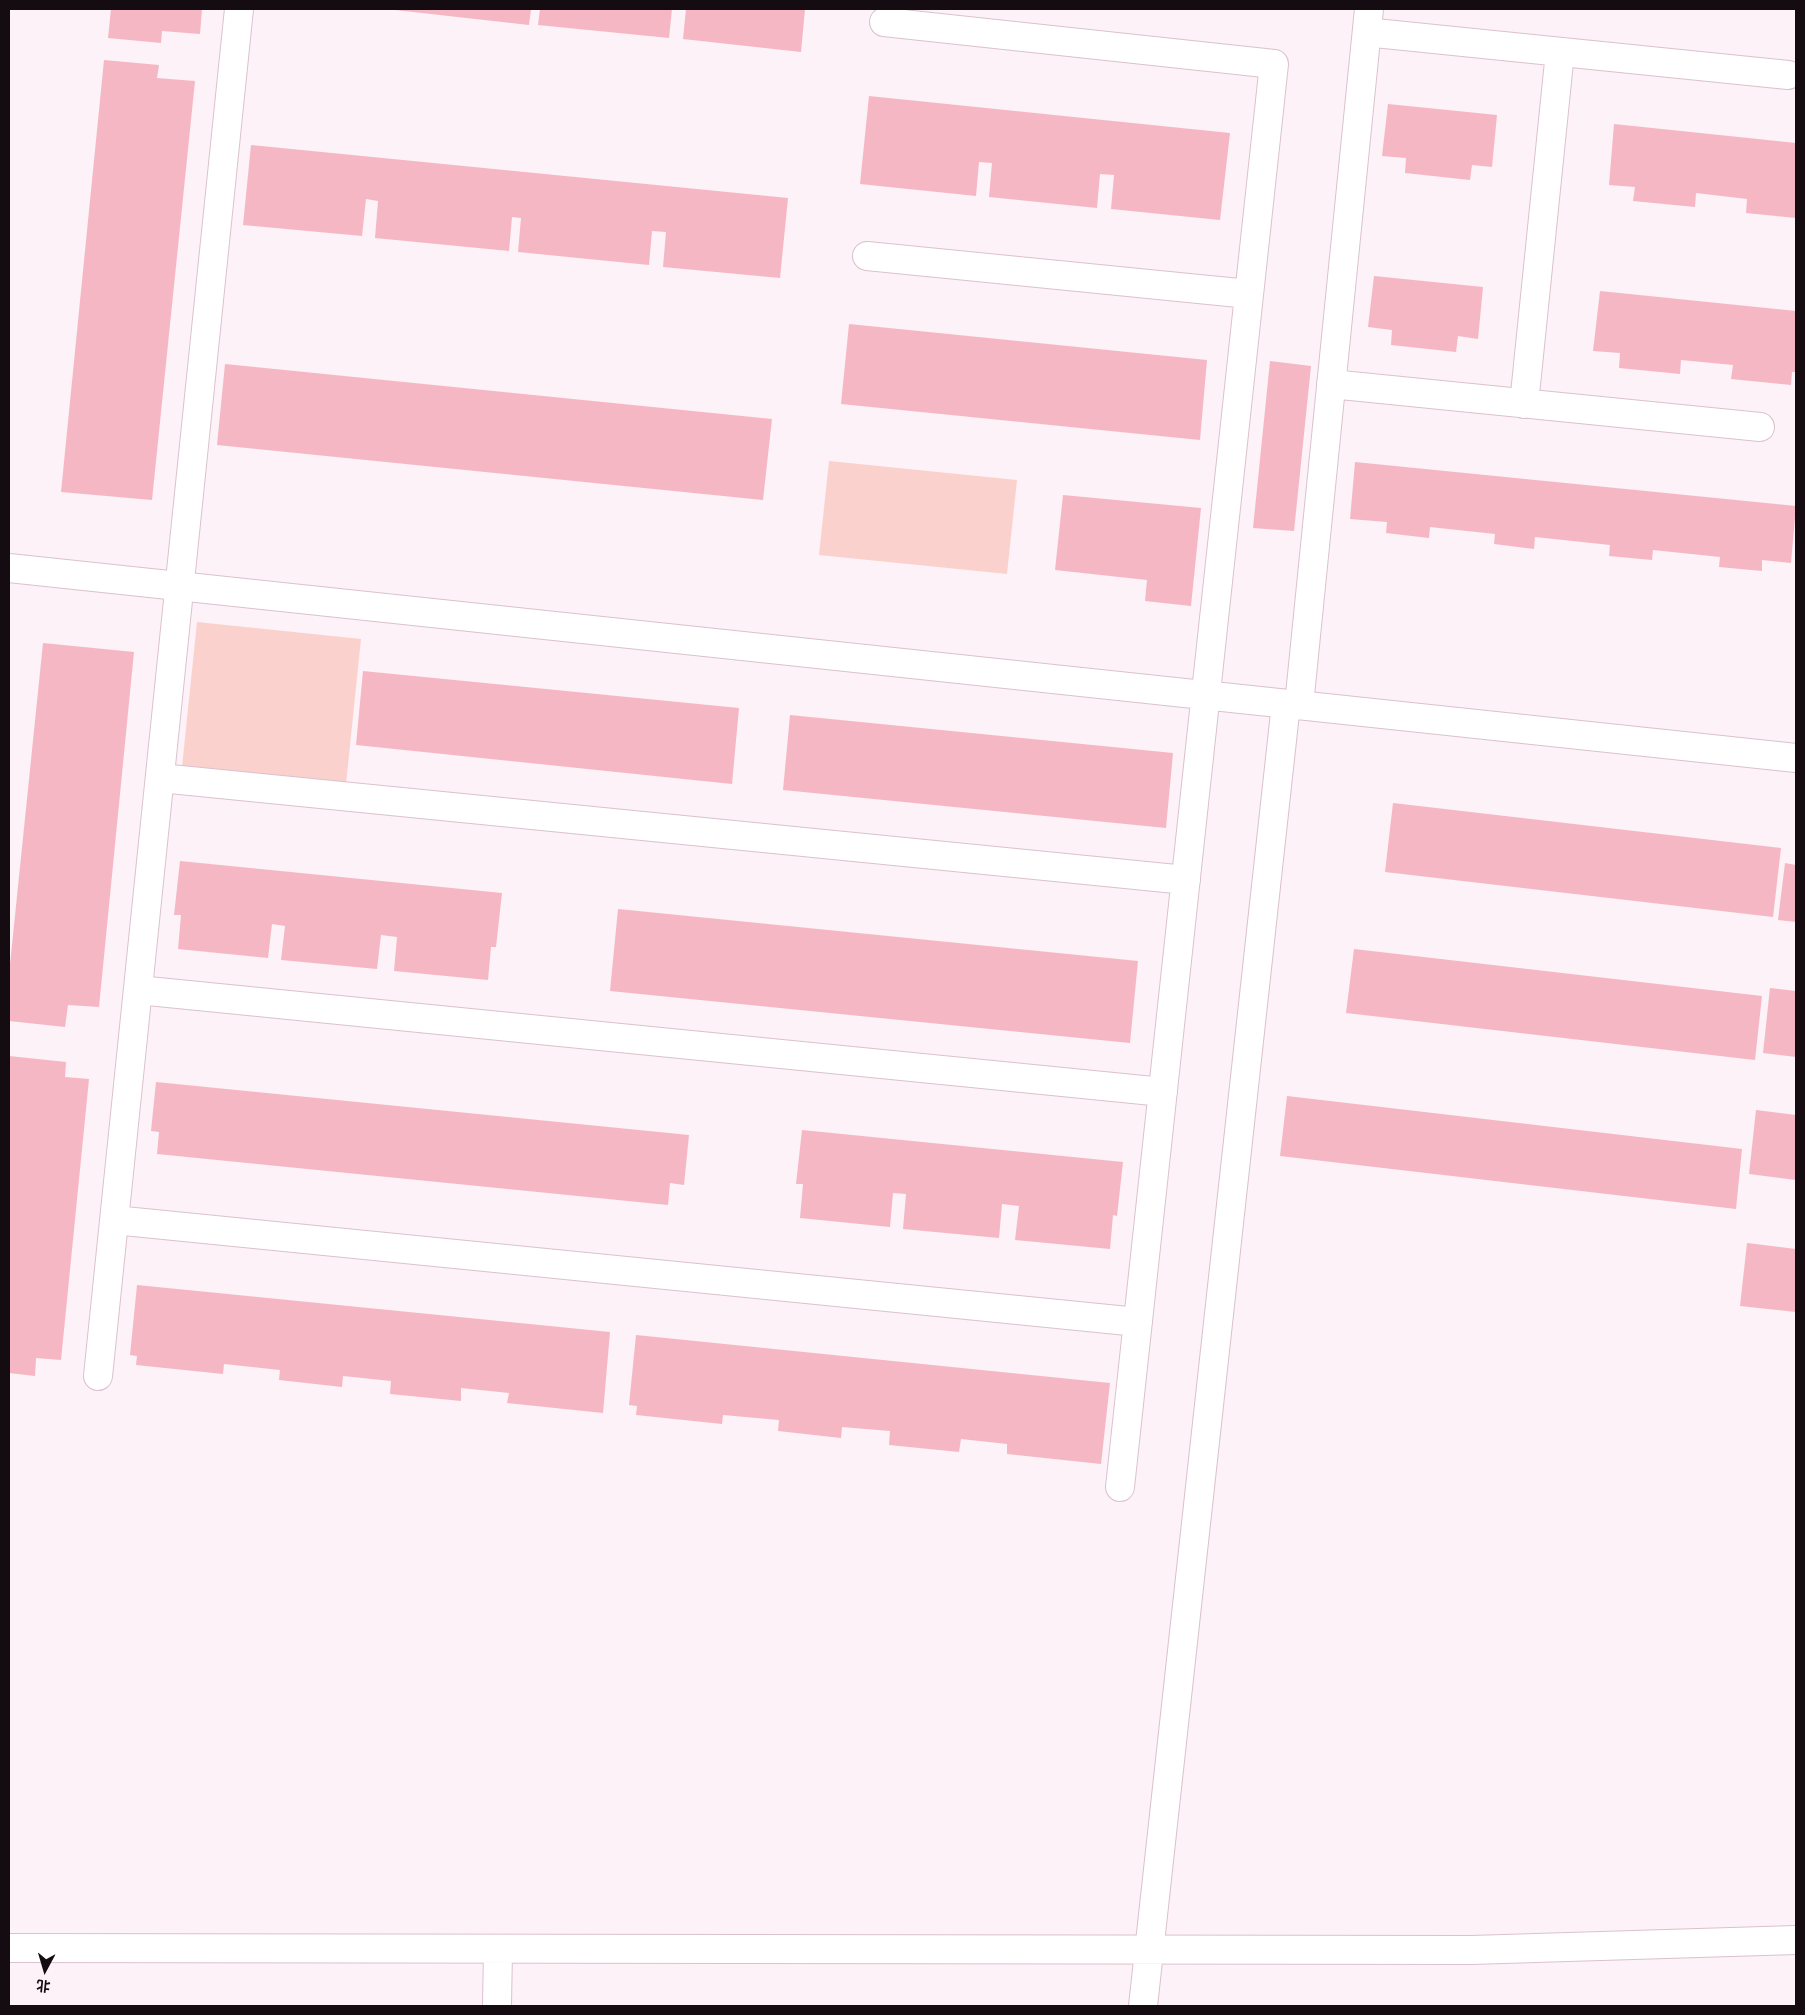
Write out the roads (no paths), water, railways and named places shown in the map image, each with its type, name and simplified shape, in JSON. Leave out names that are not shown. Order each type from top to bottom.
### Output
[{"type":"street","points":[[98,1376],[239,9]]},
{"type":"street","points":[[1143,2006],[1372,21],[1560,52],[1788,75]]},
{"type":"street","points":[[884,22],[1274,64],[1120,1487]]},
{"type":"street","points":[[1524,404],[1560,52]]},
{"type":"street","points":[[867,256],[1249,294]]},
{"type":"street","points":[[1331,384],[1760,427]]},
{"type":"street","points":[[9,568],[1796,758]]},
{"type":"street","points":[[160,778],[1186,880]]},
{"type":"street","points":[[138,990],[1163,1092]]},
{"type":"street","points":[[114,1220],[1138,1322]]},
{"type":"street","points":[[9,1948],[1471,1950],[1796,1940]]},
{"type":"street","points":[[497,2006],[498,1949]]}]
